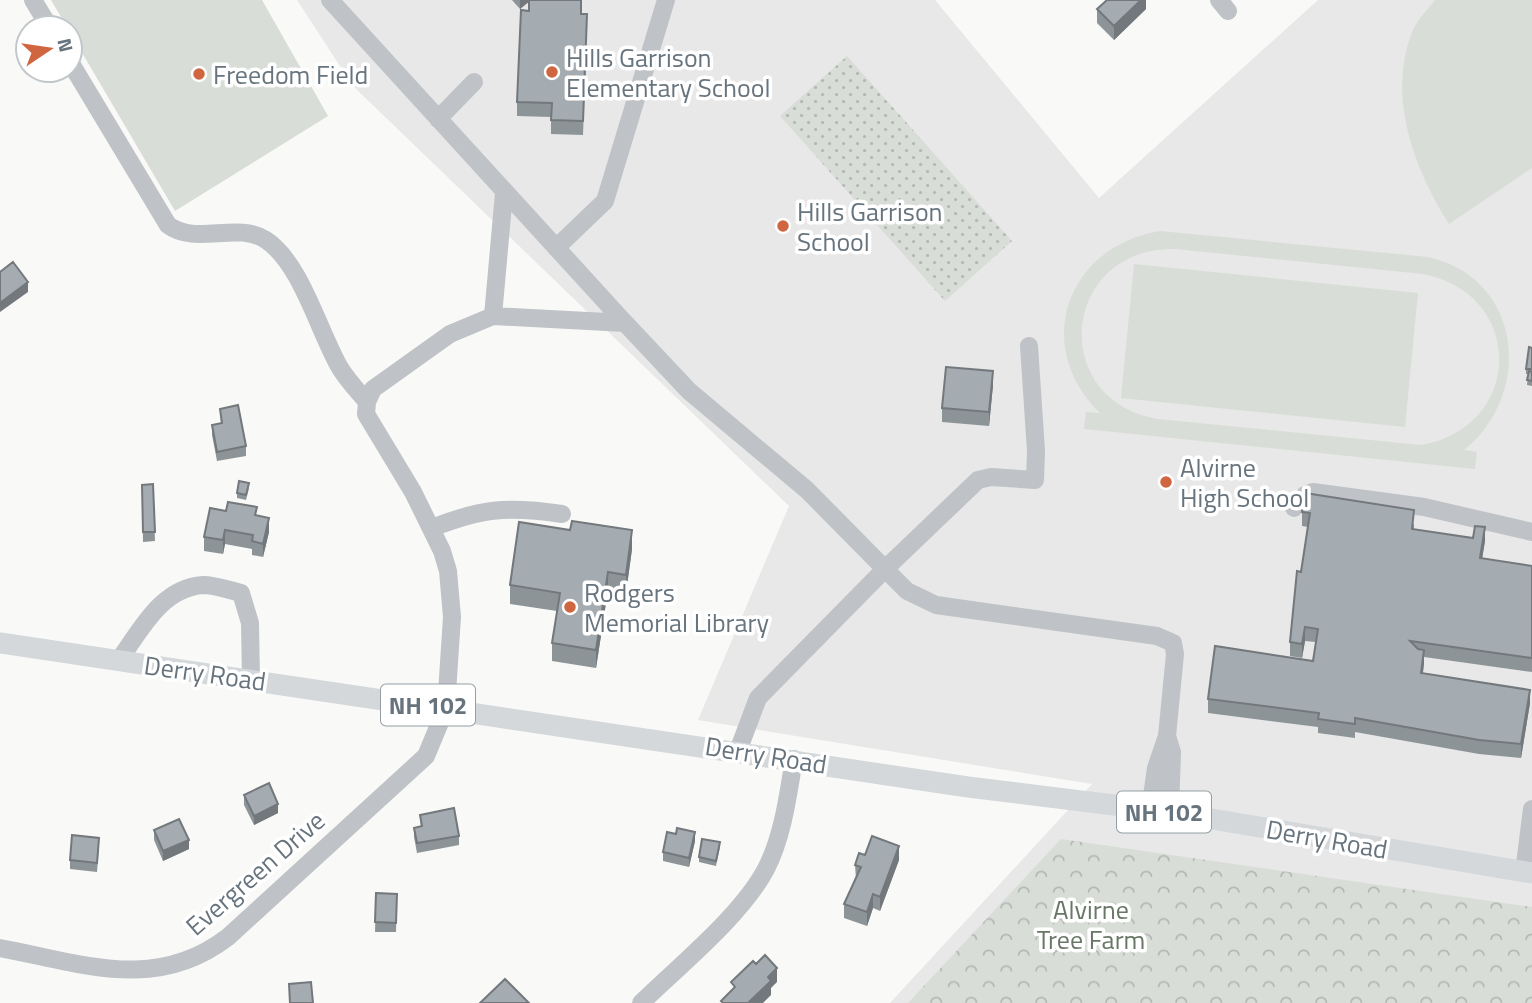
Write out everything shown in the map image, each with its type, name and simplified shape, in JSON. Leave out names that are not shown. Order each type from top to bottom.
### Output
[{"type":"main road","name":"Derry Road","points":[[0,643],[968,787],[1160,811],[1528,872]]},
{"type":"street","points":[[330,0],[504,193],[690,391],[807,490],[907,591],[936,605],[1166,638],[1173,643],[1175,654],[1167,736],[1156,768],[1160,811]]},
{"type":"street","points":[[556,248],[605,201],[666,0]]},
{"type":"street","points":[[438,120],[474,82]]},
{"type":"street","points":[[83,84],[168,225],[177,232],[188,234],[247,234],[263,238],[276,248],[300,286],[341,370],[367,402],[373,389],[385,377],[450,334],[493,316],[625,323]]},
{"type":"street","points":[[493,316],[504,193]]},
{"type":"street","points":[[738,751],[758,698],[885,569],[978,480],[991,477],[1035,480],[1036,451],[1029,346]]},
{"type":"street","name":"Evergreen Drive","points":[[0,948],[132,971],[173,967],[212,950],[426,756],[446,708],[451,653],[451,594],[442,551],[432,528],[374,432],[366,414],[367,402]]},
{"type":"street","points":[[1294,508],[1305,495],[1314,492],[1423,507],[1532,532]]},
{"type":"street","points":[[432,528],[486,510],[509,508],[562,514]]},
{"type":"street","points":[[119,660],[156,609],[176,591],[204,585],[241,593],[250,623],[251,680]]},
{"type":"street","points":[[642,1003],[743,903],[766,869],[781,826],[794,759]]},
{"type":"street","points":[[1528,872],[1532,809]]},
{"type":"shaded area","name":"Alvirne High School","points":[[297,0],[935,0],[1099,198],[1318,0],[1532,0],[1532,1003],[890,1003],[1092,784],[698,720],[789,506],[353,86]]},
{"type":"green space","name":"Freedom Field","points":[[51,0],[262,0],[328,116],[175,211],[84,56],[84,14],[59,14]]},
{"type":"green space","points":[[1435,0],[1532,0],[1532,168],[1449,224],[1436,203],[1415,156],[1403,105],[1405,55],[1415,26]]},
{"type":"green space","points":[[847,56],[1012,241],[945,301],[780,116]]},
{"type":"green space","points":[[1160,231],[1428,257],[1460,269],[1484,289],[1500,313],[1508,342],[1508,371],[1501,400],[1486,427],[1464,450],[1477,452],[1475,469],[1084,429],[1086,412],[1100,413],[1079,387],[1067,358],[1064,330],[1069,302],[1082,278],[1102,256],[1128,240]],"holes":[[[1175,249],[1423,274],[1457,286],[1481,307],[1495,332],[1499,360],[1494,388],[1479,414],[1455,433],[1421,445],[1158,419],[1122,406],[1098,385],[1085,357],[1082,326],[1090,297],[1109,272],[1137,255]]]},
{"type":"green space","points":[[1134,264],[1418,293],[1405,427],[1121,398]]},
{"type":"green space","name":"Alvirne Tree Farm","points":[[1061,839],[1532,907],[1532,1003],[908,1003]]},
{"type":"building","name":"Hills Garrison Elementary School","points":[[529,0],[581,0],[581,14],[587,14],[583,121],[551,120],[552,103],[517,102],[521,10],[529,11]]},
{"type":"building","points":[[1107,0],[1141,0],[1114,26],[1097,9]]},
{"type":"building","points":[[13,262],[28,282],[0,303],[0,272]]},
{"type":"building","points":[[1529,347],[1532,348],[1532,369],[1526,369]]},
{"type":"building","points":[[946,367],[993,371],[989,412],[942,408]]},
{"type":"building","points":[[1529,371],[1532,372],[1532,381],[1527,380]]},
{"type":"building","points":[[238,405],[246,446],[217,452],[212,425],[222,423],[220,409]]},
{"type":"building","points":[[239,481],[249,483],[246,495],[237,493]]},
{"type":"building","points":[[153,484],[155,532],[143,532],[142,485]]},
{"type":"building","name":"Alvirne High School","points":[[1305,493],[1414,510],[1412,529],[1473,538],[1475,526],[1485,527],[1480,558],[1532,566],[1532,658],[1410,641],[1418,649],[1424,650],[1421,673],[1530,690],[1521,744],[1479,740],[1355,718],[1355,724],[1318,719],[1319,713],[1208,699],[1215,646],[1313,661],[1318,629],[1305,627],[1302,644],[1290,642],[1297,571],[1301,572],[1310,513],[1302,512]]},
{"type":"building","points":[[228,502],[257,507],[255,515],[269,518],[263,544],[252,541],[253,535],[225,530],[223,540],[204,537],[210,508],[226,511]]},
{"type":"building","name":"Rodgers Memorial Library","points":[[572,521],[632,530],[626,575],[608,572],[596,650],[552,643],[560,593],[510,585],[519,522],[570,530]]},
{"type":"building","points":[[269,783],[278,804],[254,816],[244,795]]},
{"type":"building","points":[[454,808],[459,836],[417,843],[414,828],[422,826],[420,815]]},
{"type":"building","points":[[179,819],[189,840],[163,851],[154,830]]},
{"type":"building","points":[[677,828],[695,832],[689,858],[663,852],[667,832],[676,834]]},
{"type":"building","points":[[72,835],[99,838],[97,863],[70,860]]},
{"type":"building","points":[[872,836],[899,846],[880,897],[873,894],[867,912],[844,904],[861,867],[855,865],[859,853],[865,855]]},
{"type":"building","points":[[702,839],[720,842],[716,861],[699,857]]},
{"type":"building","points":[[376,893],[397,894],[396,923],[375,922]]},
{"type":"building","points":[[765,955],[777,968],[768,977],[771,981],[748,1003],[723,1003],[721,1001],[735,987],[731,982],[753,961],[756,964]]},
{"type":"building","points":[[505,979],[529,1003],[480,1003]]},
{"type":"building","points":[[311,982],[313,1003],[290,1003],[289,984]]},
{"type":"place","name":"Hills Garrison Elementary School","points":[[552,72]]},
{"type":"place","name":"Freedom Field","points":[[199,74]]},
{"type":"place","name":"Hills Garrison School","points":[[783,226]]},
{"type":"place","name":"Alvirne High School","points":[[1166,482]]},
{"type":"place","name":"Rodgers Memorial Library","points":[[570,607]]}]
